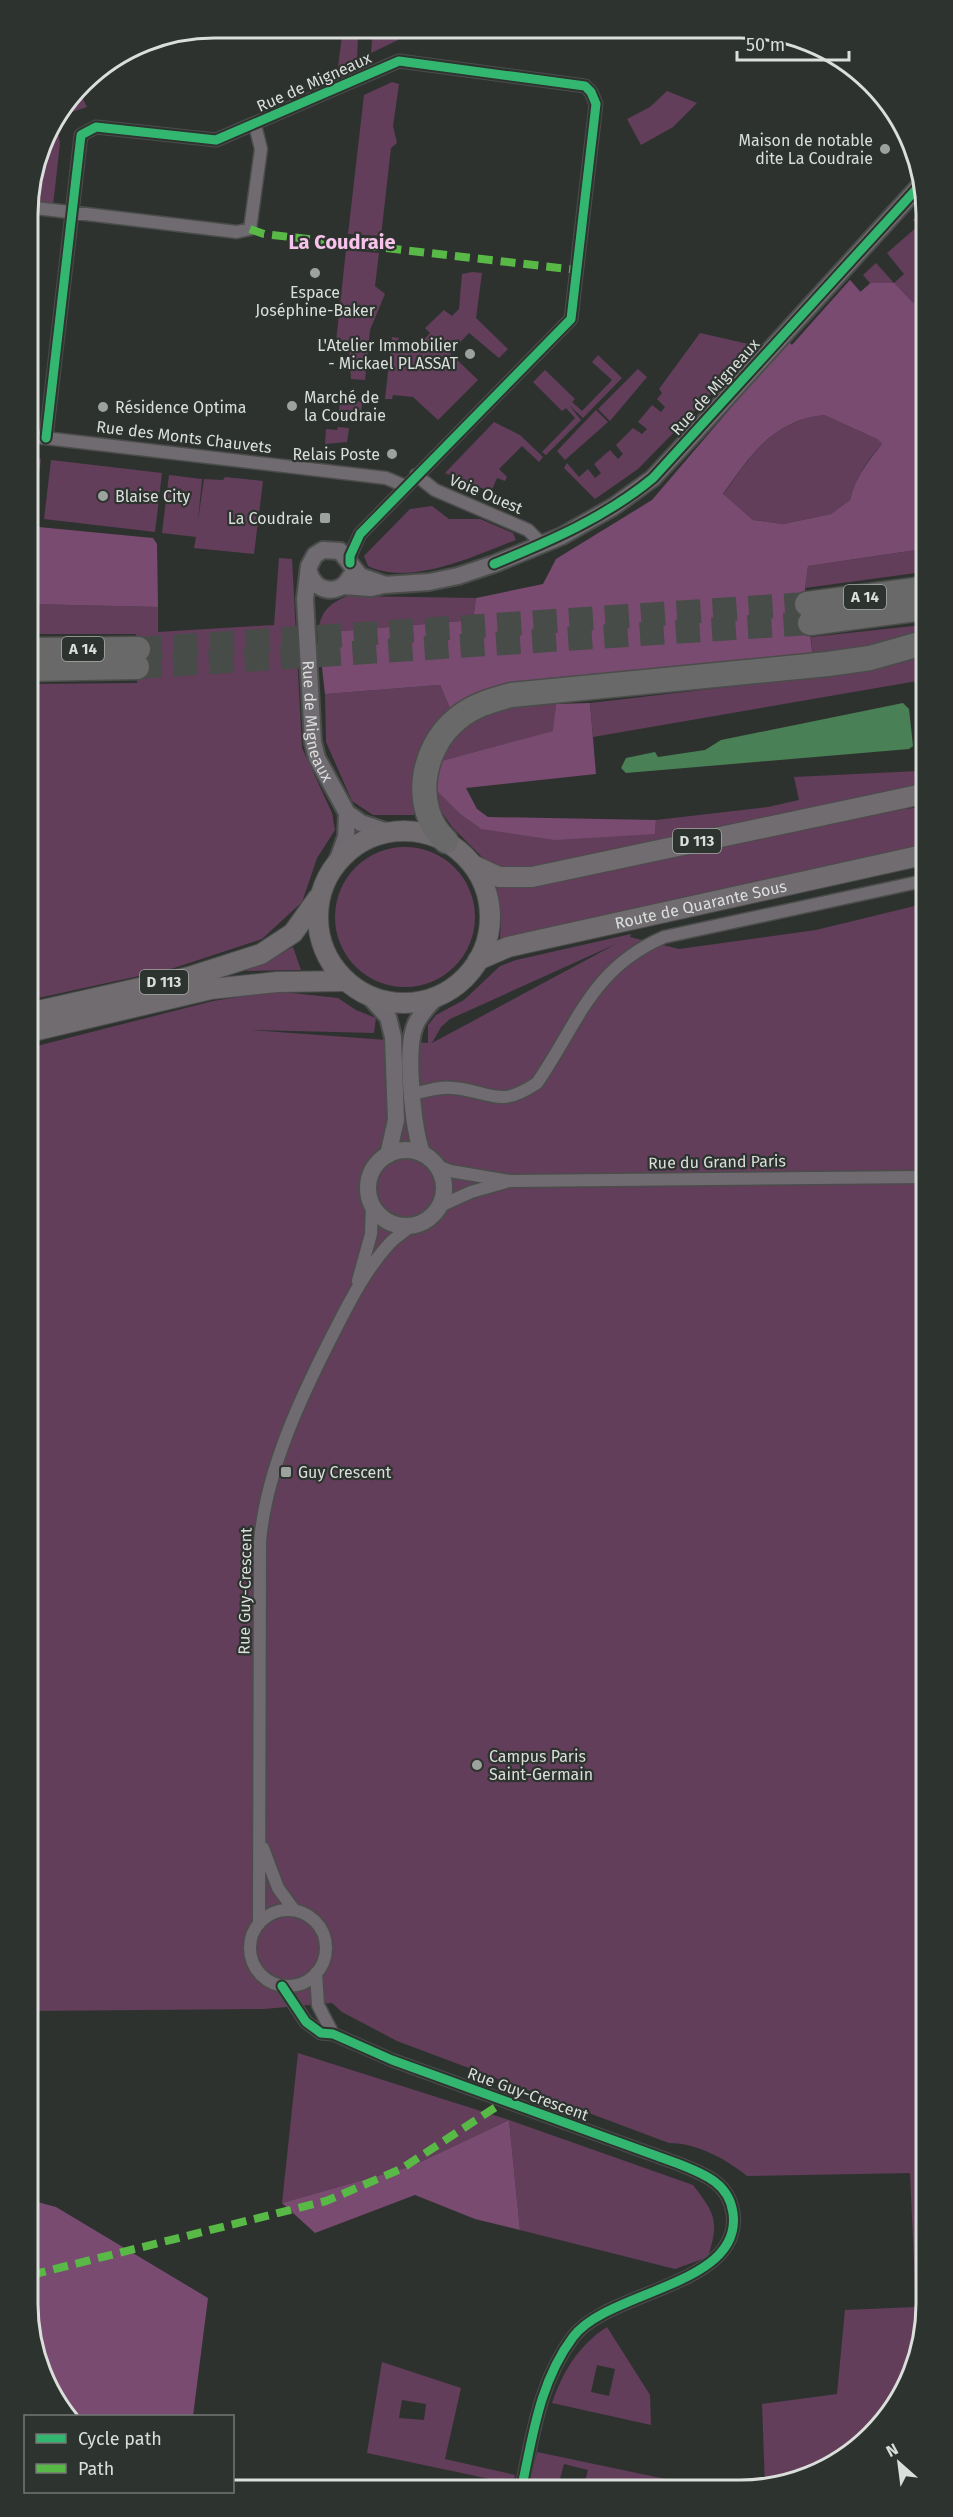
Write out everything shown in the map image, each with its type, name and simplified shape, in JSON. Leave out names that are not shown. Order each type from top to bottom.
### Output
[{"type":"highway","name":"A 14","points":[[916,591],[808,614],[916,608]]},
{"type":"highway","points":[[446,842],[431,825],[425,807],[424,782],[427,768],[438,742],[455,720],[487,702],[511,695],[828,664],[870,658],[916,646]]},
{"type":"highway","name":"A 14","points":[[38,651],[137,658],[38,668]]},
{"type":"main road","name":"Route de Quarante Sous","points":[[38,1011],[189,977],[261,954],[293,933],[321,893],[338,862],[360,843],[388,832],[412,831],[446,842],[473,865],[499,877],[532,877],[916,796]]},
{"type":"main road","name":"Route de Quarante Sous","points":[[478,960],[508,947],[916,857]]},
{"type":"main road","name":"Route de Quarante Sous","points":[[321,893],[318,912],[321,941],[333,967],[346,981],[368,995],[405,1003],[437,996],[462,980],[478,960],[488,936],[490,912],[485,887],[473,865]]},
{"type":"main road","name":"D 113","points":[[38,1030],[211,989],[277,982],[346,981]]},
{"type":"street","name":"Rue de Migneaux","points":[[46,438],[81,135],[87,130],[96,127],[216,140],[399,61],[585,86],[595,98],[571,319],[360,534],[354,544],[350,576],[315,607],[307,625]]},
{"type":"street","points":[[38,208],[237,232],[250,229],[261,149],[255,125]]},
{"type":"street","name":"Rue de Migneaux","points":[[335,588],[371,588],[453,578],[542,544],[613,507],[653,478],[914,192]]},
{"type":"street","name":"Rue des Monts Chauvets","points":[[38,437],[386,477],[405,486]]},
{"type":"street","name":"Voie Ouest","points":[[416,475],[435,490],[528,530],[542,544]]},
{"type":"street","name":"Rue de Migneaux","points":[[346,813],[317,758],[313,742],[305,599],[310,563],[315,555],[322,550],[333,549],[360,534]]},
{"type":"street","points":[[333,549],[343,553],[360,576],[384,585]]},
{"type":"street","points":[[309,572],[316,585],[335,588]]},
{"type":"street","points":[[346,813],[361,823],[388,832]]},
{"type":"street","points":[[338,862],[346,837],[346,813]]},
{"type":"street","points":[[413,1094],[447,1087],[489,1097],[508,1098],[522,1093],[537,1083],[608,972],[634,952],[664,937],[916,883]]},
{"type":"street","points":[[368,995],[388,1017],[393,1037],[396,1120],[388,1155]]},
{"type":"street","points":[[422,1153],[415,1135],[412,1036],[420,1016],[437,996]]},
{"type":"street","points":[[408,1150],[422,1153],[438,1166],[445,1189],[440,1206],[428,1220],[411,1226],[397,1225],[385,1220],[372,1204],[369,1179],[377,1164],[388,1155],[408,1150]]},
{"type":"street","name":"Rue du Grand Paris","points":[[438,1166],[450,1171],[510,1182],[916,1177]]},
{"type":"street","name":"Rue du Grand Paris","points":[[440,1206],[471,1192],[510,1182]]},
{"type":"street","name":"Rue Guy-Crescent","points":[[372,1204],[371,1234],[356,1288],[290,1426],[261,1532],[261,1841],[259,1924],[251,1940],[254,1965],[265,1979],[282,1986],[306,2022],[321,2032],[333,2034],[392,2060],[711,2178],[722,2187],[732,2206],[734,2217],[727,2246],[717,2257],[694,2274],[603,2313],[574,2335],[553,2369],[543,2392],[523,2480]]},
{"type":"street","name":"Rue Guy-Crescent","points":[[356,1288],[390,1243],[411,1226]]},
{"type":"street","name":"Rue Guy-Crescent","points":[[261,1841],[278,1888],[294,1911],[312,1919],[325,1938],[326,1950],[316,1973],[318,2005],[333,2034]]},
{"type":"street","points":[[259,1924],[275,1912],[294,1911]]},
{"type":"street","points":[[282,1986],[295,1986],[316,1973]]},
{"type":"shaded area","points":[[342,38],[358,38],[357,59],[338,67]]},
{"type":"shaded area","points":[[372,38],[399,38],[398,40],[371,53]]},
{"type":"shaded area","points":[[392,82],[399,84],[393,126],[397,143],[391,148],[381,236],[348,234],[364,95]]},
{"type":"shaded area","points":[[667,91],[697,103],[673,127],[641,145],[627,119],[650,107]]},
{"type":"shaded area","points":[[82,97],[87,107],[69,113]]},
{"type":"shaded area","points":[[58,132],[60,143],[53,206],[38,204],[38,202],[43,168]]},
{"type":"shaded area","points":[[916,228],[916,406],[792,345],[850,280],[861,292],[870,283],[863,275],[876,263],[894,283],[904,274],[887,253]]},
{"type":"shaded area","points":[[346,250],[379,253],[375,286],[385,294],[370,330],[365,380],[351,379],[349,349],[335,351]]},
{"type":"shaded area","points":[[482,273],[476,318],[508,349],[499,358],[469,333],[450,353],[478,380],[438,420],[413,397],[393,395],[392,399],[385,399],[392,337],[399,338],[398,343],[419,345],[430,333],[425,328],[444,310],[452,316],[459,309],[462,274]]},
{"type":"shaded area","points":[[850,280],[860,292],[871,283],[894,283],[916,304],[916,550],[808,566],[805,588],[813,659],[452,713],[440,685],[325,694],[318,633],[473,620],[476,598],[543,584],[556,559],[652,500],[788,341],[792,345]],"holes":[[[824,415],[877,439],[882,444],[867,463],[850,500],[831,514],[783,524],[753,520],[723,494],[764,442],[790,424],[806,418]]]},
{"type":"shaded area","points":[[700,333],[753,345],[724,381],[638,469],[595,499],[564,468],[567,463],[579,477],[588,469],[595,478],[601,473],[594,464],[610,450],[618,459],[623,454],[616,445],[633,428],[642,434],[647,429],[638,422],[652,405],[661,412],[665,407],[657,399],[662,393],[659,389]]},
{"type":"shaded area","points":[[598,355],[622,378],[583,418],[569,405],[581,420],[546,455],[542,452],[575,418],[566,408],[562,411],[533,382],[545,370],[575,399],[572,402],[582,411],[612,380],[592,362]]},
{"type":"shaded area","points":[[638,369],[647,377],[610,421],[598,409]]},
{"type":"shaded area","points":[[351,400],[362,402],[361,415],[338,417],[340,402],[351,403]]},
{"type":"shaded area","points":[[596,410],[608,422],[565,460],[557,451]]},
{"type":"shaded area","points":[[824,415],[877,439],[882,444],[862,470],[850,500],[831,514],[783,524],[753,520],[723,495],[764,442],[790,424]]},
{"type":"shaded area","points":[[494,422],[520,435],[543,457],[539,462],[522,446],[499,469],[507,477],[505,481],[497,478],[491,492],[445,473]]},
{"type":"shaded area","points":[[338,427],[349,428],[347,442],[325,444],[326,429],[337,430]]},
{"type":"shaded area","points":[[38,459],[41,459],[38,485]]},
{"type":"shaded area","name":"Blaise City","points":[[51,460],[162,473],[155,532],[44,519]]},
{"type":"shaded area","points":[[169,475],[202,479],[198,521],[204,479],[223,480],[225,477],[263,481],[254,554],[194,548],[196,537],[162,533]]},
{"type":"shaded area","points":[[432,506],[449,519],[480,519],[513,533],[516,540],[463,560],[423,571],[385,572],[368,566],[364,556],[410,509]]},
{"type":"shaded area","points":[[38,527],[153,538],[157,544],[158,607],[38,604]]},
{"type":"shaded area","points":[[916,550],[916,573],[805,588],[808,566]]},
{"type":"shaded area","points":[[279,558],[292,559],[302,748],[332,813],[335,830],[317,858],[302,902],[262,939],[171,969],[38,998],[38,684],[137,683],[136,634],[38,634],[38,604],[158,607],[158,632],[274,625]]},
{"type":"shaded area","points":[[347,596],[476,598],[473,620],[318,633],[326,610]]},
{"type":"shaded area","points":[[916,626],[916,638],[813,659],[811,637]]},
{"type":"shaded area","points":[[916,657],[916,681],[593,737],[590,703],[874,670]]},
{"type":"shaded area","points":[[440,685],[452,713],[415,770],[414,815],[373,815],[352,801],[326,742],[325,694]]},
{"type":"shaded area","points":[[590,703],[596,774],[466,788],[477,809],[488,817],[656,820],[655,834],[555,840],[481,829],[460,814],[434,788],[441,761],[553,731],[556,704]]},
{"type":"shaded area","points":[[903,703],[909,709],[913,746],[909,749],[626,773],[621,768],[626,758],[655,752],[658,757],[705,750],[721,740]]},
{"type":"shaded area","points":[[556,704],[554,731],[441,761],[458,732],[478,717],[503,709]]},
{"type":"shaded area","points":[[916,771],[916,790],[512,872],[487,862],[452,827],[438,807],[434,788],[460,814],[481,829],[655,834],[656,820],[768,807],[799,800],[794,777]]},
{"type":"shaded area","points":[[916,808],[916,851],[500,939],[501,916],[496,887],[529,887],[894,810]]},
{"type":"shaded area","points":[[405,847],[432,852],[454,868],[470,890],[475,917],[470,944],[454,966],[432,982],[405,987],[378,982],[356,966],[340,944],[335,917],[340,890],[356,868],[378,852]]},
{"type":"shaded area","name":"Campus Paris Saint-Germain","points":[[916,906],[915,2285],[910,2173],[747,2176],[720,2158],[700,2149],[669,2143],[397,2041],[342,2012],[332,2003],[264,2009],[37,2011],[38,1046],[213,1001],[274,991],[338,998],[356,1010],[376,1018],[374,1033],[250,1030],[428,1043],[428,1025],[436,1015],[464,1000],[500,966],[516,960],[631,934],[630,937],[679,949],[816,930]],"holes":[[[616,944],[432,1043],[441,1027],[450,1019]]]},
{"type":"shaded area","points":[[293,947],[301,970],[245,971]]},
{"type":"shaded area","points":[[298,2053],[509,2120],[412,2166],[282,2203]]},
{"type":"shaded area","points":[[509,2120],[693,2185],[707,2204],[713,2219],[714,2235],[708,2257],[675,2269],[520,2230]]},
{"type":"shaded area","points":[[509,2120],[520,2230],[475,2219],[415,2195],[315,2233],[282,2203],[412,2166]]},
{"type":"shaded area","points":[[37,2202],[56,2207],[208,2298],[193,2415],[78,2415],[56,2382],[41,2338],[37,2304]]},
{"type":"shaded area","name":"Campus Paris Saint-Germain","points":[[915,2307],[910,2349],[902,2371],[892,2392],[872,2420],[856,2436],[828,2456],[796,2470],[765,2478],[762,2404],[837,2394],[845,2310]]},
{"type":"shaded area","points":[[607,2327],[650,2395],[651,2425],[552,2403],[561,2380],[573,2360],[597,2334]],"holes":[[[597,2365],[615,2369],[609,2396],[591,2392]]]},
{"type":"shaded area","points":[[382,2362],[461,2388],[445,2459],[515,2475],[514,2480],[494,2480],[367,2453]],"holes":[[[402,2400],[426,2404],[424,2420],[399,2418]]]},
{"type":"shaded area","points":[[537,2452],[670,2480],[586,2480],[588,2470],[564,2464],[560,2479],[564,2480],[530,2480]]},
{"type":"tunnel","points":[[138,649],[807,604]]},
{"type":"tunnel","points":[[137,667],[810,623]]},
{"type":"marked path","points":[[250,229],[264,234],[577,270]]},
{"type":"marked path","points":[[37,2273],[326,2201],[401,2169],[505,2101]]},
{"type":"cycle path","points":[[46,438],[81,135],[96,127],[216,140],[399,61],[585,86],[591,92],[596,104],[571,319],[360,534],[350,556],[350,563]]},
{"type":"cycle path","points":[[494,564],[557,537],[597,516],[653,478],[914,192]]},
{"type":"cycle path","points":[[282,1986],[306,2022],[321,2033],[333,2034],[392,2060],[688,2168],[714,2181],[721,2187],[731,2203],[733,2213],[730,2237],[717,2257],[696,2272],[590,2321],[573,2337],[545,2390],[523,2480]]},
{"type":"place","name":"Maison de notable dite La Coudraie","points":[[885,149]]},
{"type":"place","name":"Espace Joséphine-Baker","points":[[315,273]]},
{"type":"place","name":"L'Atelier Immobilier - Mickael PLASSAT","points":[[470,354]]},
{"type":"place","name":"Marché de la Coudraie","points":[[292,406]]},
{"type":"place","name":"Résidence Optima","points":[[103,407]]},
{"type":"place","name":"Relais Poste","points":[[392,454]]},
{"type":"place","name":"Blaise City","points":[[103,496]]},
{"type":"place","name":"La Coudraie","points":[[325,518]]},
{"type":"place","name":"Guy Crescent","points":[[286,1472]]},
{"type":"place","name":"Campus Paris Saint-Germain","points":[[477,1765]]},
{"type":"district","name":"La Coudraie","points":[[342,242]]}]
